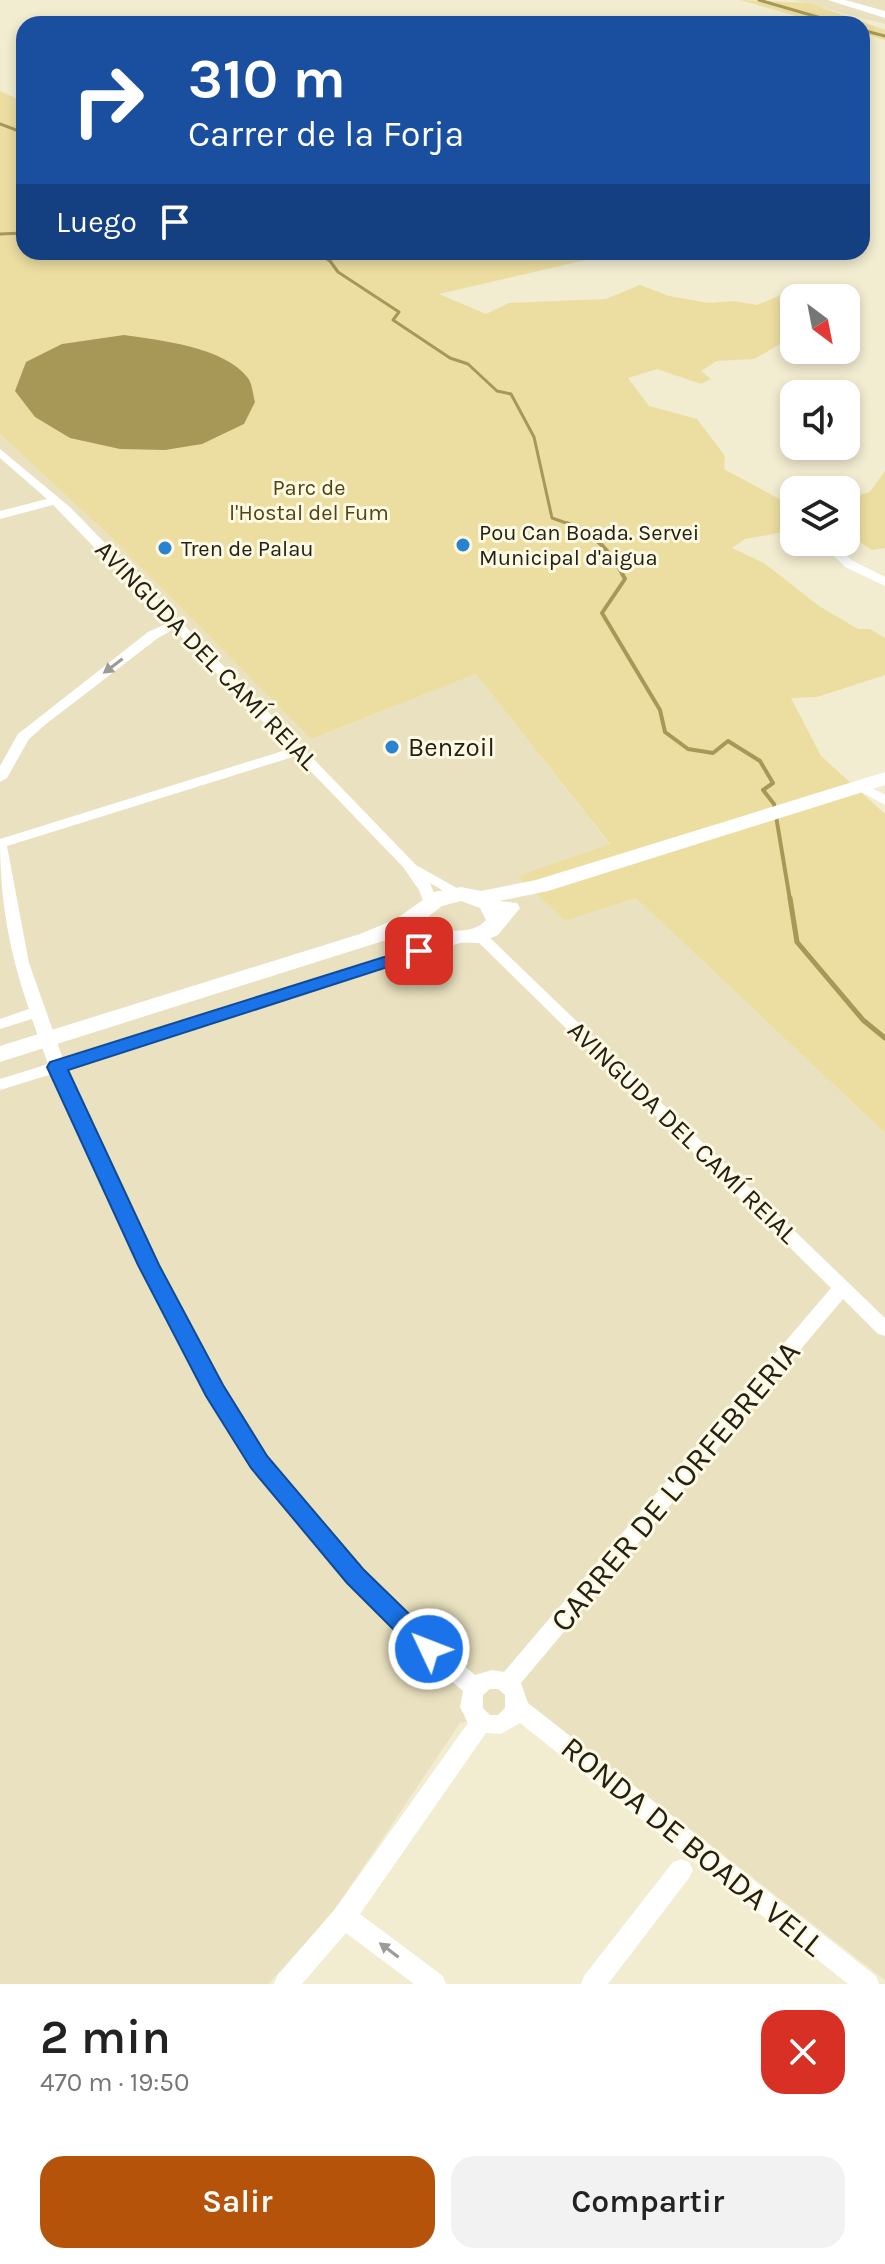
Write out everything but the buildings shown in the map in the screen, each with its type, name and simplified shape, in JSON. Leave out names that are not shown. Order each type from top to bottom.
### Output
[{"type":"main road","points":[[833,0],[885,15]]},
{"type":"main road","points":[[0,1054],[368,939],[404,924],[447,896],[471,896],[540,886],[861,786],[884,785]]},
{"type":"main road","points":[[368,939],[468,932],[540,886]]},
{"type":"main road","points":[[468,932],[491,905],[471,896]]},
{"type":"main road","points":[[427,907],[425,926],[468,932]]},
{"type":"street","name":"AVINGUDA DEL CAMÍ REIAL","points":[[0,452],[55,501],[177,623],[408,864],[427,890],[427,907]]},
{"type":"street","points":[[0,515],[55,501]]},
{"type":"street","points":[[841,556],[849,564],[885,582]]},
{"type":"street","points":[[0,778],[17,745],[41,721],[153,635],[177,623]]},
{"type":"street","points":[[299,750],[0,845],[21,963],[57,1067],[148,1265],[214,1390],[259,1462],[355,1576],[409,1632],[475,1688]]},
{"type":"street","name":"AVINGUDA DEL CAMÍ REIAL","points":[[408,864],[471,896]]},
{"type":"street","name":"AVINGUDA DEL CAMÍ REIAL","points":[[468,932],[885,1329]]},
{"type":"street","points":[[0,1085],[468,932]]},
{"type":"street","points":[[0,1024],[37,1012]]},
{"type":"street","name":"CARRER DE L'ORFEBRERIA","points":[[507,1684],[842,1288]]},
{"type":"street","points":[[490,1681],[507,1684],[516,1693],[518,1708],[504,1722],[482,1721],[469,1706],[475,1688],[490,1681]]},
{"type":"street","name":"RONDA DE BOADA VELL","points":[[518,1708],[867,1984]]},
{"type":"street","points":[[286,1984],[344,1917],[482,1721]]},
{"type":"street","points":[[593,1984],[681,1870]]},
{"type":"street","points":[[344,1917],[434,1984]]},
{"type":"shaded area","points":[[794,0],[885,0],[885,24],[870,20],[870,16],[855,16]]},
{"type":"shaded area","points":[[124,335],[208,352],[238,367],[249,380],[255,402],[244,424],[202,444],[165,450],[120,449],[70,438],[35,417],[15,391],[26,362],[62,344]]},
{"type":"shaded area","points":[[0,434],[113,539],[311,739],[476,674],[610,845],[519,876],[565,921],[636,898],[885,1133],[885,1980],[534,1708],[460,1723],[331,1915],[268,1984],[0,1984]]},
{"type":"green space","points":[[740,0],[809,3],[846,16],[796,16]]},
{"type":"green space","points":[[870,25],[885,30],[885,40],[870,35]]},
{"type":"green space","name":"Parc de l'Hostal del Fum","points":[[0,91],[16,98],[16,260],[586,260],[439,294],[486,314],[509,303],[606,299],[640,285],[669,296],[708,303],[734,301],[757,305],[780,295],[780,344],[754,359],[717,361],[701,371],[711,379],[701,384],[657,369],[628,378],[649,406],[697,419],[725,456],[724,469],[780,499],[780,533],[745,539],[732,548],[764,563],[819,606],[858,629],[870,629],[885,638],[885,675],[817,697],[791,698],[821,756],[885,814],[885,1133],[636,898],[565,921],[518,876],[610,844],[476,674],[311,739],[113,539],[0,434]]},
{"type":"green space","points":[[885,471],[885,548],[872,550],[860,542],[860,495],[870,492]]},
{"type":"waterway","points":[[759,0],[814,16]]},
{"type":"waterway","points":[[870,32],[885,36]]},
{"type":"waterway","points":[[0,124],[16,130]]},
{"type":"waterway","points":[[0,234],[16,233]]},
{"type":"waterway","points":[[329,260],[338,272],[399,312],[393,320],[450,358],[468,364],[497,391],[511,394],[534,437],[552,518],[568,524]]},
{"type":"waterway","points":[[568,524],[602,545],[625,579],[602,613],[660,710],[665,732],[688,749],[713,753],[728,741],[760,761],[773,783],[763,790],[774,804],[790,900]]},
{"type":"waterway","points":[[790,898],[797,942],[863,1020],[885,1038]]},
{"type":"place","name":"Pou Can Boada. Servei Municipal d'aigua","points":[[463,545]]},
{"type":"place","name":"Tren de Palau","points":[[165,548]]},
{"type":"place","name":"Benzoil","points":[[392,747]]},
{"type":"route","points":[[419,951],[57,1067],[148,1265],[214,1390],[259,1462],[355,1576],[429,1649]]}]
